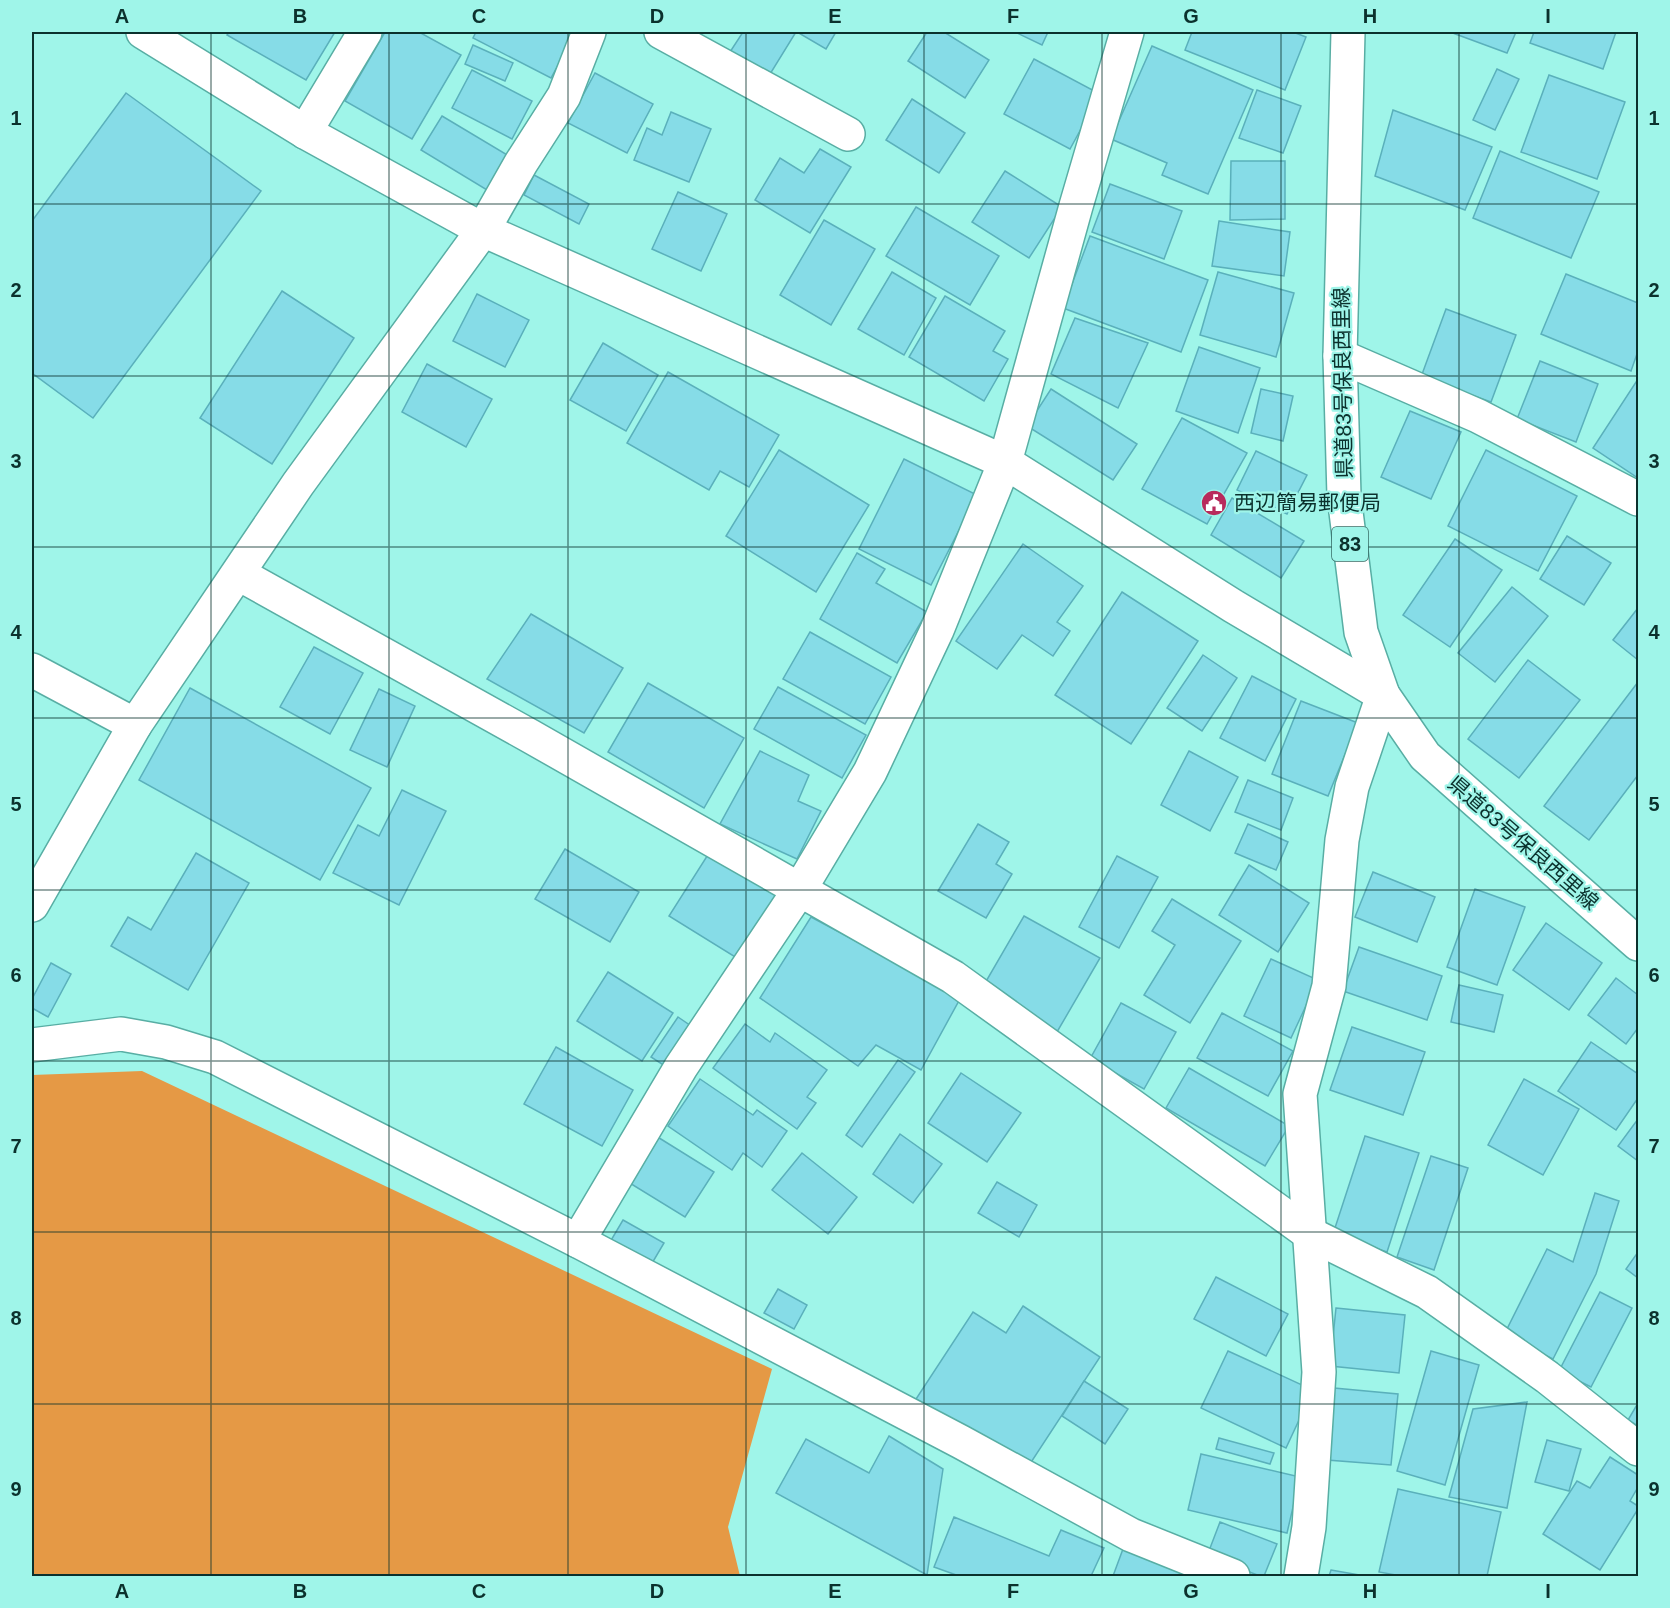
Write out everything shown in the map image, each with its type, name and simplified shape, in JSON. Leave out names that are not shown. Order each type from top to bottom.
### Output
[{"type":"street","points":[[142,32],[305,132],[483,230],[1005,462],[1233,606],[1383,695],[1352,787],[1342,840],[1329,986],[1300,1094],[1319,1372],[1309,1527],[1301,1576]]},
{"type":"street","points":[[305,132],[365,32]]},
{"type":"street","points":[[32,905],[135,725],[298,484],[483,230],[521,163],[564,96],[589,32]]},
{"type":"street","points":[[661,32],[848,134]]},
{"type":"street","points":[[578,1241],[681,1067],[800,889],[874,762],[938,630],[1005,462],[1127,32]]},
{"type":"street","name":"県道83号保良西里線","points":[[1348,32],[1340,356],[1344,496],[1361,632],[1383,695],[1425,756],[1638,944]]},
{"type":"street","points":[[1340,356],[1478,416],[1638,500]]},
{"type":"street","points":[[239,574],[954,977],[1310,1234],[1427,1292],[1547,1377],[1638,1449]]},
{"type":"street","points":[[32,670],[135,725]]},
{"type":"street","points":[[32,1045],[121,1034],[166,1042],[215,1057],[578,1241],[951,1437],[1131,1535],[1233,1576]]},
{"type":"shaded area","points":[[142,1071],[772,1369],[728,1527],[740,1576],[32,1576],[32,1075]]},
{"type":"building","points":[[229,32],[335,32],[306,80],[227,35]]},
{"type":"building","points":[[385,32],[419,32],[461,55],[412,139],[345,101]]},
{"type":"building","points":[[476,32],[576,32],[551,78],[473,38]]},
{"type":"building","points":[[743,32],[796,32],[767,79],[728,55]]},
{"type":"building","points":[[797,32],[836,32],[826,49]]},
{"type":"building","points":[[927,32],[944,32],[989,60],[965,98],[908,61]]},
{"type":"building","points":[[1015,32],[1048,32],[1042,45]]},
{"type":"building","points":[[1192,32],[1293,32],[1306,37],[1285,90],[1185,50]]},
{"type":"building","points":[[1450,32],[1516,32],[1507,53]]},
{"type":"building","points":[[1534,32],[1616,32],[1603,69],[1530,43]]},
{"type":"building","points":[[473,45],[513,63],[505,81],[465,64]]},
{"type":"building","points":[[1152,46],[1253,90],[1208,194],[1162,175],[1167,163],[1111,139]]},
{"type":"building","points":[[1034,59],[1100,94],[1070,149],[1004,114]]},
{"type":"building","points":[[1497,69],[1519,79],[1495,130],[1473,120]]},
{"type":"building","points":[[472,70],[532,101],[512,139],[452,108]]},
{"type":"building","points":[[595,73],[653,104],[627,153],[568,123]]},
{"type":"building","points":[[1549,75],[1625,102],[1597,179],[1521,152]]},
{"type":"building","points":[[1257,90],[1301,106],[1283,153],[1239,138]]},
{"type":"building","points":[[126,93],[261,191],[93,418],[32,373],[32,221]]},
{"type":"building","points":[[912,99],[965,133],[939,173],[886,140]]},
{"type":"building","points":[[1393,110],[1492,147],[1465,210],[1375,176]]},
{"type":"building","points":[[671,112],[711,129],[689,182],[634,160],[647,128],[662,135]]},
{"type":"building","points":[[442,116],[509,156],[487,190],[421,150]]},
{"type":"building","points":[[820,149],[851,167],[810,233],[755,200],[780,158],[804,173]]},
{"type":"building","points":[[1500,151],[1599,192],[1571,258],[1473,218]]},
{"type":"building","points":[[1231,161],[1285,161],[1285,219],[1230,220]]},
{"type":"building","points":[[1005,171],[1062,207],[1029,258],[972,222]]},
{"type":"building","points":[[534,175],[589,204],[579,224],[524,195]]},
{"type":"building","points":[[1110,184],[1182,211],[1164,259],[1092,232]]},
{"type":"building","points":[[678,192],[727,214],[701,271],[652,249]]},
{"type":"building","points":[[916,207],[999,256],[970,305],[886,256]]},
{"type":"building","points":[[824,220],[875,249],[831,325],[780,295]]},
{"type":"building","points":[[1219,221],[1290,232],[1284,276],[1212,266]]},
{"type":"building","points":[[1090,236],[1208,280],[1181,352],[1063,308]]},
{"type":"building","points":[[892,272],[936,298],[904,355],[858,329]]},
{"type":"building","points":[[1218,272],[1294,293],[1276,357],[1200,335]]},
{"type":"building","points":[[1566,274],[1638,303],[1638,351],[1631,371],[1541,334]]},
{"type":"building","points":[[282,291],[354,338],[272,464],[200,418]]},
{"type":"building","points":[[477,294],[529,320],[505,367],[453,341]]},
{"type":"building","points":[[945,296],[1005,331],[993,351],[1008,359],[984,401],[909,357]]},
{"type":"building","points":[[1446,309],[1516,335],[1491,402],[1421,377]]},
{"type":"building","points":[[1075,318],[1148,343],[1118,408],[1051,374]]},
{"type":"building","points":[[603,343],[658,375],[626,431],[570,400]]},
{"type":"building","points":[[1199,347],[1260,368],[1238,433],[1176,411]]},
{"type":"building","points":[[1540,361],[1598,384],[1576,442],[1517,419]]},
{"type":"building","points":[[427,364],[492,399],[466,447],[402,412]]},
{"type":"building","points":[[668,372],[779,435],[749,487],[720,471],[709,490],[627,443]]},
{"type":"building","points":[[1638,379],[1638,478],[1593,448]]},
{"type":"building","points":[[1051,389],[1137,444],[1113,480],[1027,426]]},
{"type":"building","points":[[1261,389],[1293,396],[1283,441],[1251,433]]},
{"type":"building","points":[[1410,411],[1461,432],[1431,499],[1381,477]]},
{"type":"building","points":[[1182,418],[1247,453],[1207,524],[1142,489]]},
{"type":"building","points":[[779,450],[869,505],[816,592],[726,536]]},
{"type":"building","points":[[1486,450],[1577,496],[1538,571],[1448,526]]},
{"type":"building","points":[[1256,451],[1307,475],[1287,514],[1237,490]]},
{"type":"building","points":[[904,459],[977,495],[931,585],[859,549]]},
{"type":"building","points":[[1232,498],[1304,541],[1281,578],[1211,535]]},
{"type":"building","points":[[1567,536],[1611,563],[1584,605],[1540,579]]},
{"type":"building","points":[[1455,539],[1502,570],[1450,647],[1403,615]]},
{"type":"building","points":[[1023,544],[1083,586],[1057,622],[1070,631],[1053,656],[1022,635],[997,669],[956,641]]},
{"type":"building","points":[[857,553],[885,569],[876,583],[927,612],[897,663],[820,619]]},
{"type":"building","points":[[1512,587],[1548,616],[1495,682],[1458,653]]},
{"type":"building","points":[[1122,592],[1198,641],[1131,744],[1055,695]]},
{"type":"building","points":[[1638,608],[1638,660],[1613,640]]},
{"type":"building","points":[[531,614],[623,668],[584,733],[487,679]]},
{"type":"building","points":[[810,632],[891,677],[865,724],[783,679]]},
{"type":"building","points":[[314,647],[363,673],[330,734],[280,707]]},
{"type":"building","points":[[1203,655],[1237,678],[1202,731],[1167,708]]},
{"type":"building","points":[[1528,660],[1580,700],[1519,778],[1468,739]]},
{"type":"building","points":[[1252,676],[1296,699],[1265,761],[1220,738]]},
{"type":"building","points":[[1638,682],[1638,775],[1589,840],[1544,806]]},
{"type":"building","points":[[648,683],[744,738],[704,808],[608,752]]},
{"type":"building","points":[[778,687],[866,735],[842,778],[754,729]]},
{"type":"building","points":[[190,688],[371,788],[320,880],[139,780]]},
{"type":"building","points":[[379,689],[415,706],[387,767],[350,750]]},
{"type":"building","points":[[1301,701],[1358,723],[1328,796],[1272,774]]},
{"type":"building","points":[[760,751],[809,775],[798,801],[821,811],[797,859],[720,824]]},
{"type":"building","points":[[1189,751],[1238,777],[1210,831],[1161,805]]},
{"type":"building","points":[[1248,780],[1293,798],[1281,830],[1235,812]]},
{"type":"building","points":[[402,790],[446,811],[399,905],[333,873],[358,825],[379,836]]},
{"type":"building","points":[[978,824],[1009,842],[996,864],[1012,874],[986,918],[938,891]]},
{"type":"building","points":[[1248,824],[1288,842],[1276,870],[1235,853]]},
{"type":"building","points":[[565,849],[639,892],[610,942],[535,899]]},
{"type":"building","points":[[196,853],[249,883],[188,990],[111,946],[128,917],[151,930]]},
{"type":"building","points":[[709,853],[779,897],[740,960],[669,916]]},
{"type":"building","points":[[1117,856],[1158,877],[1119,948],[1079,927]]},
{"type":"building","points":[[1249,865],[1309,903],[1278,952],[1219,915]]},
{"type":"building","points":[[1373,872],[1435,897],[1417,942],[1355,917]]},
{"type":"building","points":[[1475,889],[1525,907],[1497,985],[1447,967]]},
{"type":"building","points":[[1172,899],[1241,941],[1190,1023],[1144,995],[1175,945],[1152,931]]},
{"type":"building","points":[[1024,916],[1100,958],[1057,1032],[981,990]]},
{"type":"building","points":[[811,917],[961,997],[921,1070],[876,1045],[858,1066],[760,998]]},
{"type":"building","points":[[1546,923],[1602,963],[1569,1010],[1513,970]]},
{"type":"building","points":[[1359,947],[1442,976],[1427,1020],[1343,991]]},
{"type":"building","points":[[1271,959],[1318,980],[1291,1038],[1244,1016]]},
{"type":"building","points":[[51,963],[71,974],[48,1017],[32,1008],[32,999]]},
{"type":"building","points":[[608,972],[673,1013],[642,1061],[577,1021]]},
{"type":"building","points":[[1616,978],[1638,995],[1638,1028],[1626,1044],[1588,1015]]},
{"type":"building","points":[[1459,985],[1503,995],[1494,1032],[1451,1022]]},
{"type":"building","points":[[1121,1003],[1176,1032],[1144,1089],[1090,1059]]},
{"type":"building","points":[[1222,1013],[1293,1051],[1268,1096],[1197,1058]]},
{"type":"building","points":[[678,1017],[694,1028],[668,1068],[651,1057]]},
{"type":"building","points":[[745,1024],[770,1042],[775,1033],[827,1070],[807,1097],[816,1103],[797,1129],[713,1068]]},
{"type":"building","points":[[1352,1027],[1425,1052],[1403,1115],[1330,1090]]},
{"type":"building","points":[[1591,1042],[1638,1074],[1638,1098],[1616,1130],[1558,1091]]},
{"type":"building","points":[[556,1047],[633,1090],[602,1146],[524,1104]]},
{"type":"building","points":[[898,1060],[915,1072],[862,1147],[846,1135]]},
{"type":"building","points":[[1189,1068],[1289,1126],[1265,1166],[1166,1108]]},
{"type":"building","points":[[961,1073],[1021,1113],[987,1162],[928,1123]]},
{"type":"building","points":[[700,1079],[753,1115],[757,1110],[787,1131],[762,1167],[743,1153],[732,1170],[668,1126]]},
{"type":"building","points":[[1524,1079],[1579,1109],[1543,1175],[1488,1145]]},
{"type":"building","points":[[1638,1119],[1638,1161],[1618,1146]]},
{"type":"building","points":[[900,1134],[942,1164],[913,1203],[873,1174]]},
{"type":"building","points":[[656,1136],[714,1172],[685,1217],[628,1182]]},
{"type":"building","points":[[1365,1136],[1419,1153],[1387,1252],[1333,1234]]},
{"type":"building","points":[[802,1153],[857,1197],[828,1234],[772,1190]]},
{"type":"building","points":[[1431,1156],[1468,1168],[1434,1270],[1397,1257]]},
{"type":"building","points":[[997,1182],[1037,1205],[1019,1237],[978,1213]]},
{"type":"building","points":[[1595,1193],[1619,1201],[1596,1274],[1553,1359],[1504,1335],[1547,1249],[1573,1262]]},
{"type":"building","points":[[623,1220],[664,1243],[651,1265],[610,1242]]},
{"type":"building","points":[[1638,1252],[1638,1278],[1626,1269]]},
{"type":"building","points":[[1216,1277],[1288,1314],[1266,1356],[1194,1319]]},
{"type":"building","points":[[778,1289],[807,1305],[794,1329],[764,1313]]},
{"type":"building","points":[[1600,1292],[1632,1308],[1591,1387],[1559,1371]]},
{"type":"building","points":[[1023,1306],[1100,1357],[1026,1470],[916,1399],[973,1312],[1006,1333]]},
{"type":"building","points":[[1336,1308],[1405,1315],[1399,1373],[1330,1366]]},
{"type":"building","points":[[1228,1351],[1313,1390],[1286,1448],[1201,1408]]},
{"type":"building","points":[[1431,1351],[1479,1365],[1445,1485],[1397,1471]]},
{"type":"building","points":[[1084,1381],[1128,1409],[1105,1444],[1062,1416]]},
{"type":"building","points":[[1334,1388],[1398,1394],[1391,1465],[1327,1460]]},
{"type":"building","points":[[1527,1402],[1507,1508],[1449,1497],[1473,1409]]},
{"type":"building","points":[[1638,1403],[1638,1426],[1628,1420]]},
{"type":"building","points":[[889,1436],[943,1469],[927,1575],[776,1493],[806,1439],[869,1473]]},
{"type":"building","points":[[1219,1438],[1274,1453],[1270,1464],[1216,1449]]},
{"type":"building","points":[[1547,1440],[1581,1449],[1569,1491],[1535,1482]]},
{"type":"building","points":[[1201,1454],[1300,1477],[1287,1533],[1188,1510]]},
{"type":"building","points":[[1610,1457],[1638,1475],[1638,1487],[1630,1501],[1638,1506],[1638,1509],[1600,1570],[1543,1534],[1577,1481],[1590,1488]]},
{"type":"building","points":[[1398,1489],[1501,1512],[1487,1576],[1401,1576],[1379,1572]]},
{"type":"building","points":[[954,1517],[1049,1556],[1061,1530],[1104,1548],[1091,1576],[959,1576],[934,1567]]},
{"type":"building","points":[[1220,1522],[1277,1544],[1264,1576],[1207,1556]]},
{"type":"building","points":[[1123,1549],[1201,1576],[1113,1576]]},
{"type":"building","points":[[1331,1570],[1365,1576],[1329,1576]]},
{"type":"place","name":"西辺簡易郵便局","points":[[1214,503]]}]
